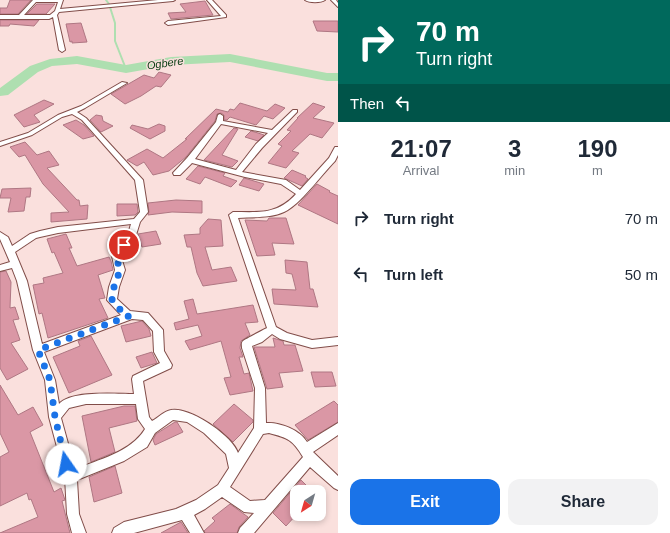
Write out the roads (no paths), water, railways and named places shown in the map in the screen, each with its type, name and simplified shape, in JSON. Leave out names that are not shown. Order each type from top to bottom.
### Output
[{"type":"street","points":[[20,17],[35,1],[61,0],[56,13],[62,50]]},
{"type":"street","points":[[0,16],[43,18],[56,13],[173,0]]},
{"type":"street","points":[[168,23],[222,18],[224,16],[209,0]]},
{"type":"street","points":[[307,0],[323,0]]},
{"type":"street","points":[[333,0],[338,6]]},
{"type":"street","points":[[0,144],[30,134],[60,116],[83,107],[124,83]]},
{"type":"street","points":[[72,111],[84,118],[139,180],[144,212],[136,221],[132,235],[124,245],[124,250],[116,256],[120,270],[114,287],[112,300],[124,314],[129,316]]},
{"type":"street","points":[[237,173],[259,146],[295,111]]},
{"type":"street","points":[[177,173],[190,160],[220,119],[273,132]]},
{"type":"street","points":[[338,149],[332,159],[282,210],[265,214],[234,215],[272,329],[284,336],[312,344],[338,341]]},
{"type":"street","points":[[190,160],[237,173],[283,182],[300,193]]},
{"type":"street","points":[[10,252],[33,236],[58,230],[136,221]]},
{"type":"street","points":[[0,235],[5,239],[22,281],[38,350],[50,380],[55,417],[70,477],[73,514],[79,533]]},
{"type":"street","points":[[0,268],[15,264]]},
{"type":"street","points":[[38,350],[129,316],[145,316],[158,330],[159,352],[167,365],[137,379],[144,419],[151,429]]},
{"type":"street","points":[[118,533],[124,529],[192,510],[214,497],[222,489],[260,429],[260,388],[247,344],[258,339],[272,329]]},
{"type":"street","points":[[55,417],[66,404],[86,399],[140,399]]},
{"type":"street","points":[[70,477],[120,458],[143,443],[151,429],[171,415],[180,415],[190,418],[208,429],[232,451],[235,470]]},
{"type":"street","points":[[260,429],[269,428],[289,434],[300,441],[308,454],[338,484]]},
{"type":"street","points":[[245,533],[308,454],[338,428]]},
{"type":"street","points":[[222,489],[249,507],[268,506]]},
{"type":"street","points":[[185,512],[197,533]]},
{"type":"waterway","points":[[106,0],[109,4],[115,23],[115,41],[126,69]]},
{"type":"waterway","name":"Ogbere","points":[[0,92],[3,92],[34,69],[50,63],[77,60],[126,69],[171,61],[230,58],[327,77],[338,77]]}]
